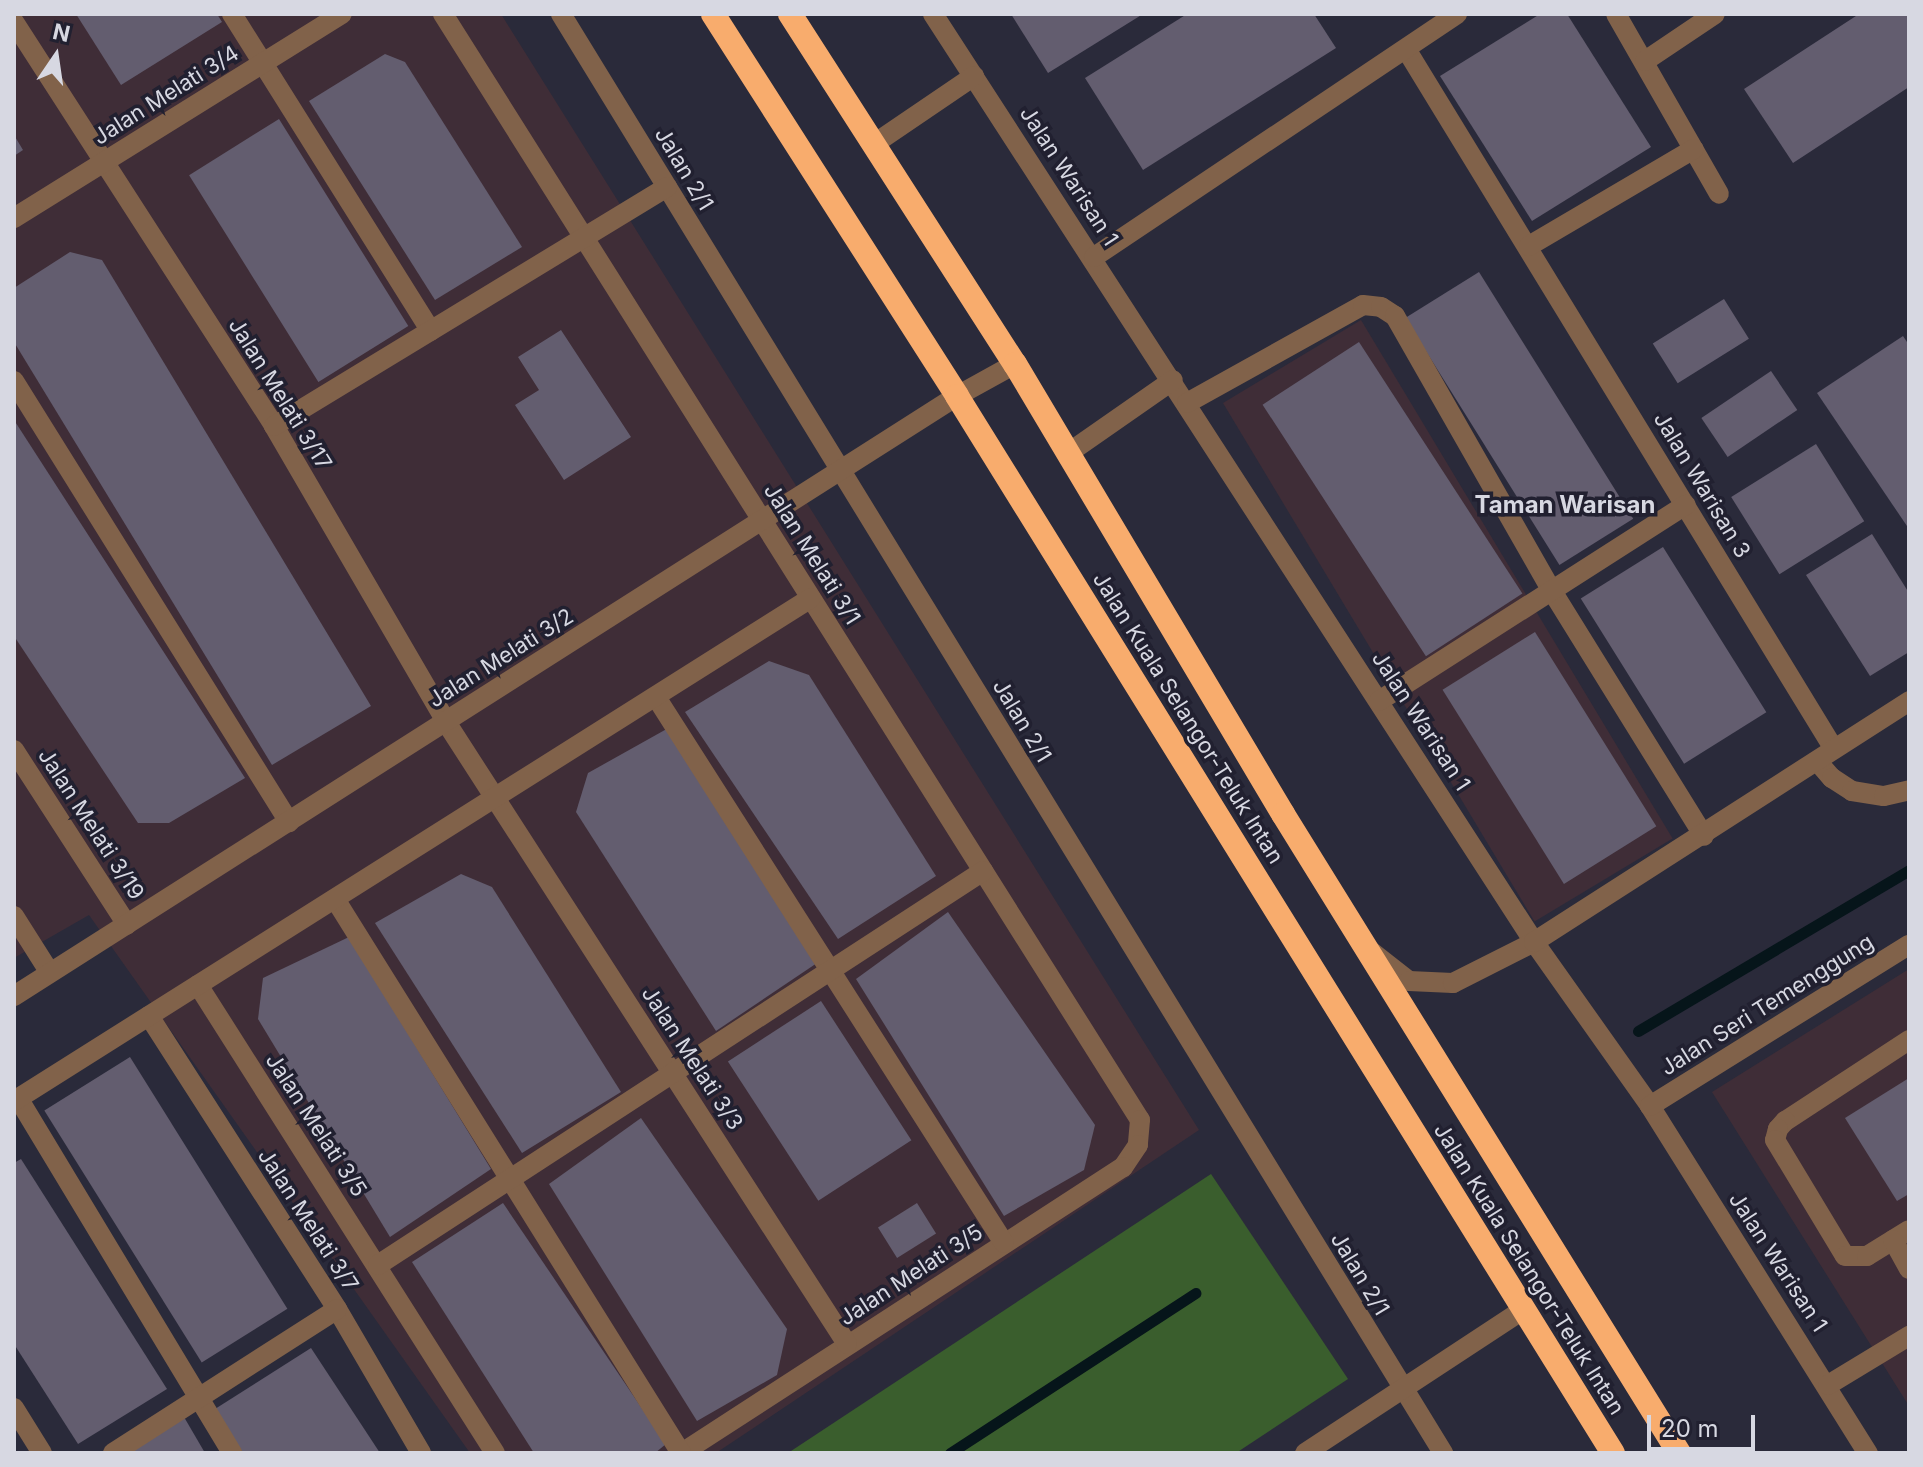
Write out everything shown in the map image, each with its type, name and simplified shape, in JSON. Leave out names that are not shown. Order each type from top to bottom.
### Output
[{"type":"highway","name":"Jalan Kuala Selangor-Teluk Intan","points":[[713,14],[957,396],[1613,1453]]},
{"type":"highway","name":"Jalan Kuala Selangor-Teluk Intan","points":[[790,14],[1015,364],[1275,800],[1679,1453]]},
{"type":"street","points":[[232,14],[431,331]]},
{"type":"street","name":"Jalan Melati 3/4","points":[[14,218],[342,14]]},
{"type":"street","name":"Jalan Melati 3/1","points":[[443,14],[1140,1120]]},
{"type":"street","name":"Jalan 2/1","points":[[561,14],[1443,1453]]},
{"type":"street","name":"Jalan Warisan 1","points":[[933,14],[1094,257],[1534,942],[1650,1106],[1868,1453]]},
{"type":"street","points":[[1094,257],[1457,14]]},
{"type":"street","points":[[1616,14],[1719,194]]},
{"type":"street","points":[[1645,61],[1715,14]]},
{"type":"street","name":"Jalan Melati 3/17","points":[[14,22],[274,426],[446,722],[497,797]]},
{"type":"street","name":"Jalan Warisan 3","points":[[1406,49],[1686,505],[1825,755],[1832,778],[1852,791],[1884,796],[1909,790]]},
{"type":"street","points":[[874,144],[974,76]]},
{"type":"street","points":[[1529,246],[1694,149]]},
{"type":"street","points":[[274,426],[667,187]]},
{"type":"street","points":[[1187,403],[1363,305],[1381,307],[1395,316],[1552,591],[1704,836]]},
{"type":"street","name":"Jalan Melati 3/2","points":[[14,996],[957,396],[1015,364]]},
{"type":"street","points":[[1067,454],[1173,380]]},
{"type":"street","points":[[14,381],[289,822]]},
{"type":"street","points":[[1379,701],[1686,505]]},
{"type":"street","points":[[232,1453],[16,1100],[811,598]]},
{"type":"street","points":[[656,697],[1004,1243]]},
{"type":"street","points":[[1371,951],[1409,981],[1453,983],[1534,942],[1704,836],[1909,701]]},
{"type":"street","name":"Jalan Melati 3/19","points":[[14,750],[127,925]]},
{"type":"street","name":"Jalan Melati 3/3","points":[[497,797],[847,1344]]},
{"type":"street","points":[[378,1265],[983,871]]},
{"type":"street","points":[[335,899],[682,1453]]},
{"type":"street","points":[[14,916],[50,973]]},
{"type":"street","name":"Jalan Seri Temenggung","points":[[1650,1106],[1909,945]]},
{"type":"street","name":"Jalan Melati 3/5","points":[[198,985],[495,1453]]},
{"type":"street","name":"Jalan Melati 3/7","points":[[149,1016],[337,1309],[421,1453]]},
{"type":"street","points":[[1909,1040],[1785,1121],[1775,1140],[1778,1151],[1845,1256],[1867,1256],[1901,1235],[1909,1269]]},
{"type":"street","name":"Jalan Melati 3/5","points":[[682,1453],[1123,1167],[1138,1145],[1140,1120]]},
{"type":"street","points":[[113,1453],[337,1309]]},
{"type":"street","points":[[1305,1453],[1523,1310]]},
{"type":"street","points":[[1828,1385],[1907,1341]]},
{"type":"street","points":[[14,1408],[42,1453]]},
{"type":"shaded area","points":[[14,14],[501,14],[1199,1130],[716,1453],[470,1453],[89,915],[14,958]]},
{"type":"shaded area","points":[[1361,320],[1673,839],[1535,922],[1223,403]]},
{"type":"shaded area","points":[[1909,969],[1909,1406],[1712,1092]]},
{"type":"green space","points":[[1211,1174],[1348,1379],[1236,1453],[788,1453]]},
{"type":"building","points":[[76,14],[217,14],[222,22],[121,85]]},
{"type":"building","points":[[1011,14],[1143,14],[1048,73]]},
{"type":"building","points":[[1187,14],[1314,14],[1336,48],[1143,170],[1085,78]]},
{"type":"building","points":[[1540,14],[1567,14],[1651,147],[1532,221],[1440,76]]},
{"type":"building","points":[[1859,14],[1909,14],[1909,87],[1793,163],[1744,89]]},
{"type":"building","points":[[385,54],[405,62],[522,247],[435,300],[309,101]]},
{"type":"building","points":[[279,119],[408,326],[318,382],[189,175]]},
{"type":"building","points":[[14,135],[23,150],[14,156]]},
{"type":"building","points":[[70,252],[102,260],[371,706],[272,765],[14,342],[14,288]]},
{"type":"building","points":[[1479,272],[1633,519],[1559,565],[1405,318]]},
{"type":"building","points":[[1724,299],[1749,339],[1678,383],[1653,344]]},
{"type":"building","points":[[561,330],[631,437],[564,480],[515,405],[539,390],[518,357]]},
{"type":"building","points":[[1903,336],[1909,345],[1909,529],[1817,393]]},
{"type":"building","points":[[1359,342],[1522,594],[1426,656],[1263,405]]},
{"type":"building","points":[[1771,371],[1797,410],[1728,457],[1701,418]]},
{"type":"building","points":[[14,420],[245,778],[169,823],[138,823],[14,636]]},
{"type":"building","points":[[1816,444],[1864,521],[1779,574],[1731,497]]},
{"type":"building","points":[[1872,534],[1909,593],[1909,652],[1870,676],[1806,575]]},
{"type":"building","points":[[1663,547],[1766,712],[1684,764],[1581,598]]},
{"type":"building","points":[[1535,632],[1656,826],[1564,884],[1443,690]]},
{"type":"building","points":[[769,661],[809,675],[936,876],[838,939],[685,712]]},
{"type":"building","points":[[672,726],[817,963],[716,1031],[576,812],[588,773]]},
{"type":"building","points":[[461,874],[492,887],[621,1092],[522,1153],[375,923]]},
{"type":"building","points":[[948,912],[1095,1125],[1084,1170],[1004,1216],[856,979]]},
{"type":"building","points":[[349,937],[491,1169],[390,1237],[258,1019],[263,978]]},
{"type":"building","points":[[821,1001],[911,1140],[818,1201],[728,1061]]},
{"type":"building","points":[[130,1057],[287,1309],[202,1362],[44,1111]]},
{"type":"building","points":[[1909,1078],[1909,1194],[1897,1201],[1845,1118]]},
{"type":"building","points":[[641,1118],[787,1329],[777,1375],[697,1421],[549,1184]]},
{"type":"building","points":[[21,1159],[167,1389],[78,1444],[14,1344],[14,1163]]},
{"type":"building","points":[[503,1203],[666,1444],[655,1453],[534,1453],[412,1262]]},
{"type":"building","points":[[917,1203],[936,1234],[897,1258],[878,1227]]},
{"type":"building","points":[[311,1348],[380,1453],[243,1453],[215,1409]]},
{"type":"building","points":[[184,1417],[205,1453],[122,1453]]},
{"type":"waterway","points":[[1638,1031],[1909,870]]},
{"type":"waterway","points":[[950,1453],[1195,1293]]},
{"type":"district","name":"Taman Warisan","points":[[1565,505]]}]
